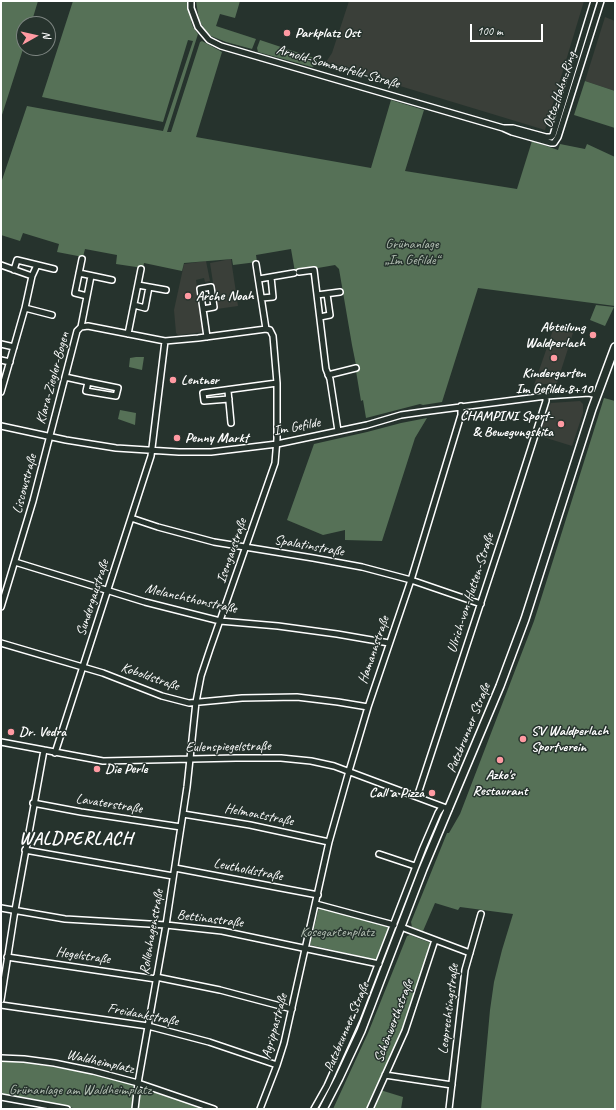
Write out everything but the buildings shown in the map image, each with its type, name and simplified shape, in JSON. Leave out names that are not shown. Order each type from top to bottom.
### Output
[{"type":"main road","name":"Putzbrunner Straße","points":[[323,1109],[340,1078],[358,1038],[397,926],[423,869],[446,808],[500,686],[525,619],[597,395],[615,347]]},
{"type":"street","name":"Arnold-Sommerfeld-Straße","points":[[191,1],[191,8],[198,27],[209,40],[221,46],[550,143],[554,143],[558,137]]},
{"type":"street","name":"Otto-Hahn-Ring","points":[[594,1],[553,135],[555,138],[558,137],[601,1]]},
{"type":"street","name":"Arnold-Sommerfeld-Straße","points":[[503,128],[513,128],[546,137],[553,135]]},
{"type":"street","points":[[82,259],[75,293],[86,296]]},
{"type":"street","points":[[14,270],[17,260],[54,269]]},
{"type":"street","points":[[229,399],[204,401],[203,393],[277,384],[273,336],[270,330],[266,329],[256,264]]},
{"type":"street","points":[[1,265],[32,276]]},
{"type":"street","points":[[1,392],[25,308],[32,276],[37,265]]},
{"type":"street","points":[[128,334],[141,269]]},
{"type":"street","points":[[259,279],[314,270],[328,375],[338,431]]},
{"type":"street","points":[[79,273],[112,280]]},
{"type":"street","name":"Klara-Ziegler-Bogen","points":[[50,437],[77,331],[81,327],[91,276]]},
{"type":"street","points":[[262,298],[273,297],[271,277]]},
{"type":"street","points":[[138,285],[166,290]]},
{"type":"street","points":[[134,305],[145,308],[149,287]]},
{"type":"street","points":[[203,309],[214,307],[211,287],[200,289],[207,337]]},
{"type":"street","points":[[317,295],[340,292]]},
{"type":"street","points":[[320,317],[330,316],[327,294]]},
{"type":"street","points":[[25,308],[52,315]]},
{"type":"street","name":"Klara-Ziegler-Bogen","points":[[81,327],[88,326],[165,341],[266,329]]},
{"type":"street","name":"Sundergaustraße","points":[[55,753],[132,518],[151,450],[165,341]]},
{"type":"street","points":[[1,344],[14,347]]},
{"type":"street","points":[[1,360],[10,362]]},
{"type":"street","points":[[328,375],[356,368]]},
{"type":"street","points":[[65,377],[118,388],[116,396],[86,391],[88,382]]},
{"type":"street","name":"Isengaustraße","points":[[191,759],[196,702],[202,676],[275,463],[277,444],[277,384]]},
{"type":"street","points":[[228,391],[231,423]]},
{"type":"street","name":"Im Gefilde","points":[[1,426],[50,437],[116,448],[202,452],[277,444],[338,431],[401,415],[461,406],[546,396],[589,393],[597,395]]},
{"type":"street","name":"Ulrich-von-Hutten-Straße","points":[[417,797],[481,604],[546,401],[546,396]]},
{"type":"street","name":"Hamannstraße","points":[[316,904],[329,842],[349,772],[368,708],[411,580],[461,415],[461,406]]},
{"type":"street","name":"Liscowstraße","points":[[1,607],[50,437]]},
{"type":"street","name":"Spalatinstraße","points":[[132,518],[201,539],[338,562],[411,580],[481,604]]},
{"type":"street","name":"Melanchthonstraße","points":[[15,562],[108,591],[220,621],[330,633],[389,643]]},
{"type":"street","name":"Koboldstraße","points":[[1,643],[83,667],[162,696],[189,702],[242,698],[291,697],[338,702],[368,708]]},
{"type":"street","name":"Eulenspiegelstraße","points":[[1,742],[103,761],[281,758],[311,761],[334,766],[446,808]]},
{"type":"street","points":[[1,1000],[33,803],[44,750]]},
{"type":"street","name":"Rollenhagenstraße","points":[[135,1109],[138,1083],[166,925],[191,759]]},
{"type":"street","name":"Lavaterstraße","points":[[33,803],[81,812],[181,827]]},
{"type":"street","name":"Putzbrunner Straße","points":[[314,1109],[327,1086],[352,1032],[379,964],[397,926],[415,866],[429,833],[438,813],[446,808]]},
{"type":"street","name":"Helmontstraße","points":[[183,814],[250,825],[329,842]]},
{"type":"street","points":[[25,850],[173,876]]},
{"type":"street","points":[[379,854],[415,866]]},
{"type":"street","name":"Leutholdstraße","points":[[175,868],[318,895]]},
{"type":"street","points":[[379,964],[306,947],[316,904],[397,926],[470,953]]},
{"type":"street","name":"Bettinastraße","points":[[1,908],[79,920],[166,925],[222,931],[306,947]]},
{"type":"street","name":"Leoprechtingstraße","points":[[449,1109],[465,970],[481,914]]},
{"type":"street","name":"Schönwerthstraße","points":[[370,1109],[406,1031],[435,940]]},
{"type":"street","name":"Agrippastraße","points":[[260,1109],[284,1043],[306,947]]},
{"type":"street","name":"Hegelstraße","points":[[7,957],[156,978],[220,990],[292,1009]]},
{"type":"street","name":"Freidankstraße","points":[[1,1005],[148,1026],[209,1042],[277,1065]]},
{"type":"street","name":"Waldheimplatz","points":[[1,1058],[54,1063],[93,1071],[138,1083],[214,1109]]},
{"type":"street","points":[[385,1075],[452,1085]]},
{"type":"street","points":[[1,1097],[67,1109]]},
{"type":"shaded area","points":[[349,1],[584,1],[545,130],[367,76],[326,62],[332,53]]},
{"type":"shaded area","points":[[605,17],[615,21],[615,91],[585,81]]},
{"type":"shaded area","points":[[231,259],[238,306],[217,309],[210,263]]},
{"type":"shaded area","name":"Arche Noah","points":[[206,261],[210,281],[205,282],[204,278],[196,280],[204,332],[178,335],[176,333],[174,310],[184,264]]},
{"type":"shaded area","name":"Kindergarten Im Gefilde 8+10","points":[[554,327],[573,333],[557,383],[534,385]]},
{"type":"shaded area","name":"CHAMPINI Sport- & Bewegungskita","points":[[580,401],[583,404],[583,413],[572,446],[540,436],[547,409],[551,403]]},
{"type":"green space","points":[[1,1],[38,1],[33,16],[16,16],[16,56],[21,56],[1,118]]},
{"type":"green space","name":"Grünanlage „Im Gefilde“","points":[[73,1],[191,1],[191,21],[198,34],[167,132],[171,132],[200,42],[202,41],[222,52],[196,137],[371,168],[391,100],[424,110],[405,171],[517,189],[532,141],[558,150],[560,144],[585,149],[587,144],[615,157],[615,306],[478,288],[442,402],[423,405],[420,404],[366,418],[363,400],[361,401],[339,269],[335,265],[295,272],[291,249],[256,255],[257,262],[233,265],[232,259],[184,263],[182,271],[144,263],[143,268],[116,264],[117,255],[85,249],[83,257],[57,252],[59,244],[23,233],[20,241],[1,235],[1,183],[27,106],[163,131],[193,41],[188,40],[163,122],[42,97]]},
{"type":"green space","points":[[196,1],[240,1],[235,18],[220,14],[216,26],[256,39],[252,49],[211,36],[199,20]]},
{"type":"green space","points":[[260,40],[317,59],[316,65],[312,67],[258,52],[257,48]]},
{"type":"green space","points":[[585,81],[615,91],[615,128],[574,115]]},
{"type":"green space","points":[[596,305],[614,307],[605,326],[590,320]]},
{"type":"green space","points":[[144,357],[142,370],[129,367],[130,358]]},
{"type":"green space","points":[[604,398],[615,401],[615,1109],[481,1109],[494,982],[513,914],[460,907],[458,910],[435,903],[423,931],[412,927],[411,922],[447,833],[449,833],[460,814],[534,621]]},
{"type":"green space","points":[[120,410],[136,413],[135,425],[118,419]]},
{"type":"green space","points":[[427,418],[415,438],[382,541],[345,540],[345,530],[323,535],[287,520],[314,444]]},
{"type":"green space","name":"Kosegartenplatz","points":[[319,907],[389,927],[377,960],[310,945]]},
{"type":"green space","points":[[410,935],[431,943],[403,1029],[377,1089],[403,1097],[401,1109],[333,1109],[368,1033],[407,936]]},
{"type":"green space","name":"Grünanlage am Waldheimplatz","points":[[1,1062],[24,1062],[93,1074],[134,1084],[207,1109],[77,1109],[58,1104],[1,1095]]},
{"type":"place","name":"Parkplatz Ost","points":[[287,33]]},
{"type":"place","name":"Arche Noah","points":[[188,296]]},
{"type":"place","name":"Abteilung Waldperlach","points":[[593,335]]},
{"type":"place","name":"Kindergarten Im Gefilde 8+10","points":[[554,358]]},
{"type":"place","name":"Lentner","points":[[173,380]]},
{"type":"place","name":"CHAMPINI Sport- & Bewegungskita","points":[[561,424]]},
{"type":"place","name":"Penny Markt","points":[[177,438]]},
{"type":"place","name":"Dr. Vedra","points":[[11,732]]},
{"type":"place","name":"SV Waldperlach Sportverein","points":[[523,739]]},
{"type":"place","name":"Azko's Restaurant","points":[[500,760]]},
{"type":"place","name":"Die Perle","points":[[97,769]]},
{"type":"place","name":"Call a Pizza","points":[[432,793]]},
{"type":"district","name":"WALDPERLACH","points":[[76,839]]}]
